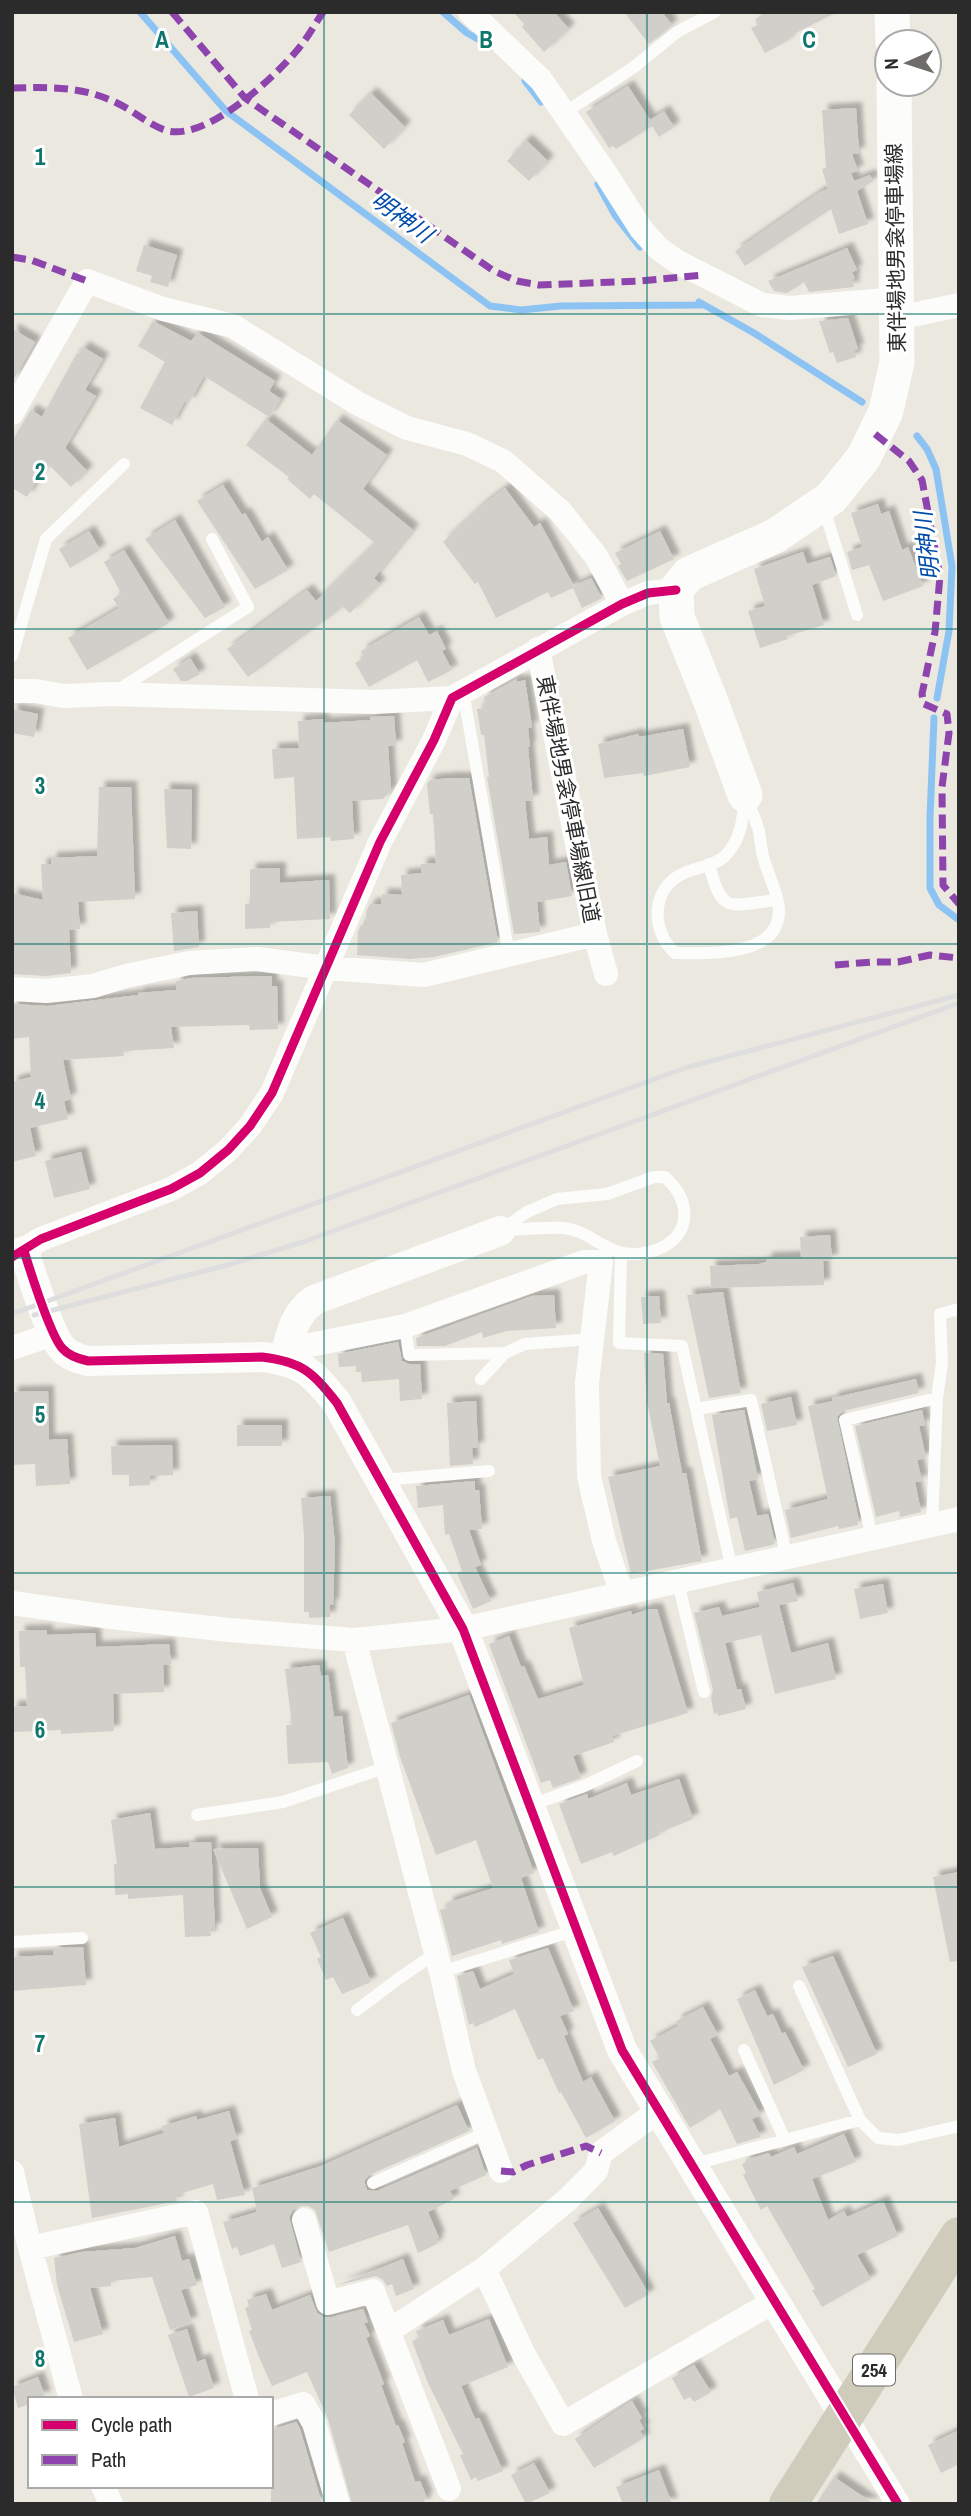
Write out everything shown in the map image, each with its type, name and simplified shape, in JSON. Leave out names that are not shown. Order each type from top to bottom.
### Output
[{"type":"highway","name":"254","points":[[788,2504],[959,2236]]},
{"type":"main road","name":"東伴場地男衾停車場線","points":[[676,590],[689,574],[775,536],[831,498],[864,457],[886,411],[897,362],[894,98]]},
{"type":"main road","points":[[676,590],[677,617],[745,795]]},
{"type":"street","points":[[470,12],[541,79],[641,229],[676,261],[762,305],[790,308],[959,305]]},
{"type":"street","points":[[12,413],[87,281],[163,309],[233,326],[357,403],[407,428],[467,444],[503,461],[559,511],[596,556],[622,604]]},
{"type":"street","name":"東伴場地男衾停車場線旧道","points":[[607,974],[595,934],[538,649],[622,604],[648,593],[676,590]]},
{"type":"street","points":[[12,691],[36,691],[63,696],[112,694],[374,702],[458,695],[538,649]]},
{"type":"street","points":[[458,695],[380,842],[272,1093],[250,1126],[228,1150],[200,1173],[171,1189],[41,1239],[18,1254],[53,1334],[62,1349],[78,1359],[88,1361],[262,1357],[284,1360],[297,1364],[312,1374],[337,1403],[463,1629],[622,2050],[898,2504]]},
{"type":"street","points":[[12,989],[46,990],[93,986],[189,963],[257,958],[327,968],[424,975],[595,934]]},
{"type":"street","points":[[284,1360],[296,1319],[314,1300],[500,1231]]},
{"type":"street","points":[[284,1360],[305,1346],[405,1326],[584,1262],[601,1262],[587,1383],[589,1476],[604,1541],[622,1594]]},
{"type":"street","points":[[12,1348],[53,1334]]},
{"type":"street","points":[[12,1603],[177,1624],[354,1640],[463,1629],[959,1519]]},
{"type":"street","points":[[354,1640],[464,2071],[501,2171]]},
{"type":"street","points":[[390,2330],[484,2269],[567,2200],[596,2171],[601,2152],[658,2111]]},
{"type":"street","points":[[12,2172],[70,2397]]},
{"type":"street","points":[[30,2248],[196,2211],[246,2397]]},
{"type":"street","points":[[304,2220],[328,2303],[373,2291],[449,2489]]},
{"type":"street","points":[[484,2269],[524,2355],[564,2424],[773,2302]]},
{"type":"street","points":[[273,2413],[303,2403],[314,2423],[338,2504]]},
{"type":"street","points":[[104,2488],[111,2504]]},
{"type":"lane","points":[[564,113],[635,67],[677,32],[715,12]]},
{"type":"lane","points":[[12,656],[46,539],[124,464]]},
{"type":"lane","points":[[822,503],[857,615]]},
{"type":"lane","points":[[112,694],[248,607],[212,539]]},
{"type":"lane","points":[[458,695],[509,956]]},
{"type":"lane","points":[[745,795],[759,830],[762,854],[777,900],[777,921],[768,936],[758,945],[746,949],[676,953],[666,945],[656,920],[659,897],[679,875],[724,858],[742,828],[745,795]]},
{"type":"lane","points":[[709,864],[715,889],[721,900],[730,904],[777,900]]},
{"type":"lane","points":[[653,1177],[665,1177],[677,1188],[684,1210],[681,1231],[668,1245],[658,1249],[621,1253],[585,1234],[567,1228],[500,1231],[527,1212],[557,1199],[607,1194],[653,1177]]},
{"type":"lane","points":[[621,1253],[619,1343],[682,1346],[732,1570]]},
{"type":"lane","points":[[932,1525],[937,1398],[942,1363],[940,1314],[959,1309]]},
{"type":"lane","points":[[405,1326],[409,1355],[505,1353],[525,1344],[592,1339]]},
{"type":"lane","points":[[481,1379],[505,1353]]},
{"type":"lane","points":[[872,1538],[845,1420],[937,1398]]},
{"type":"lane","points":[[696,1409],[751,1400],[787,1558]]},
{"type":"lane","points":[[382,1480],[489,1471]]},
{"type":"lane","points":[[678,1582],[704,1692]]},
{"type":"lane","points":[[530,1806],[584,1786],[637,1761]]},
{"type":"lane","points":[[197,1815],[283,1802],[387,1767]]},
{"type":"lane","points":[[357,2010],[438,1963],[576,1930]]},
{"type":"lane","points":[[12,1942],[82,1938]]},
{"type":"lane","points":[[799,1986],[860,2120],[878,2138],[899,2140],[959,2126]]},
{"type":"lane","points":[[744,2050],[785,2140]]},
{"type":"lane","points":[[691,2165],[860,2120]]},
{"type":"lane","points":[[373,2183],[486,2133]]},
{"type":"building","points":[[513,12],[554,12],[569,29],[544,52]]},
{"type":"building","points":[[624,12],[662,12],[672,25],[649,44]]},
{"type":"building","points":[[767,12],[837,12],[788,37],[789,40],[765,53],[751,28],[758,25],[755,19]]},
{"type":"building","points":[[628,86],[650,120],[664,111],[674,127],[659,137],[652,126],[616,149],[613,146],[609,148],[586,112]]},
{"type":"building","points":[[371,93],[405,127],[384,149],[349,115]]},
{"type":"building","points":[[856,108],[859,153],[852,154],[858,171],[851,173],[854,181],[870,175],[873,181],[857,191],[868,224],[839,234],[831,209],[745,266],[735,251],[828,189],[822,169],[826,168],[822,110]]},
{"type":"building","points":[[526,140],[548,161],[529,181],[507,161]]},
{"type":"building","points":[[144,245],[177,255],[168,287],[150,282],[152,276],[136,271]]},
{"type":"building","points":[[847,248],[857,270],[852,272],[855,278],[852,280],[854,287],[809,292],[804,282],[787,293],[774,291],[768,281]]},
{"type":"building","points":[[848,318],[858,349],[854,351],[856,357],[837,363],[833,352],[830,353],[819,321]]},
{"type":"building","points":[[153,321],[191,341],[198,333],[275,381],[269,391],[281,399],[269,417],[204,376],[189,403],[185,401],[172,425],[140,408],[165,362],[138,346]]},
{"type":"building","points":[[12,329],[35,342],[12,382]]},
{"type":"building","points":[[83,347],[103,359],[85,390],[96,396],[65,448],[87,471],[71,487],[47,463],[27,497],[12,488],[12,441],[31,410],[42,417],[77,353],[79,354]]},
{"type":"building","points":[[266,419],[312,455],[337,420],[387,455],[363,489],[413,530],[374,578],[380,584],[350,613],[343,607],[248,677],[227,649],[307,590],[316,601],[375,543],[314,494],[310,499],[287,479],[289,477],[246,445]]},
{"type":"building","points":[[223,485],[242,515],[245,513],[262,542],[268,537],[288,570],[255,589],[197,501]]},
{"type":"building","points":[[505,488],[534,527],[540,523],[574,586],[591,578],[602,598],[582,608],[573,588],[551,598],[548,592],[496,618],[478,582],[475,584],[443,542],[481,506]]},
{"type":"building","points":[[878,504],[881,514],[889,511],[902,550],[908,547],[923,586],[883,601],[869,565],[852,570],[847,552],[862,547],[851,513]]},
{"type":"building","points":[[175,520],[225,607],[205,618],[145,539]]},
{"type":"building","points":[[89,531],[100,550],[70,568],[59,549]]},
{"type":"building","points":[[660,531],[674,559],[627,581],[618,566],[621,564],[615,553]]},
{"type":"building","points":[[124,550],[169,623],[87,670],[68,638],[119,608],[113,599],[121,593],[104,562]]},
{"type":"building","points":[[803,552],[807,564],[830,557],[836,576],[812,585],[824,625],[787,636],[788,639],[760,648],[748,611],[765,606],[754,569]]},
{"type":"building","points":[[419,617],[429,635],[437,631],[446,649],[442,651],[452,670],[428,682],[417,660],[369,687],[355,663],[364,658],[361,651]]},
{"type":"building","points":[[190,658],[200,674],[181,681],[173,669]]},
{"type":"building","points":[[517,679],[517,682],[525,680],[532,727],[528,728],[528,747],[533,800],[525,801],[529,839],[547,837],[549,865],[566,862],[572,896],[537,902],[540,932],[514,934],[487,777],[484,735],[481,735],[477,709],[485,708],[484,697]]},
{"type":"building","points":[[12,709],[38,714],[34,737],[12,733]]},
{"type":"building","points":[[394,716],[396,746],[388,746],[391,790],[383,799],[352,801],[354,839],[297,839],[294,777],[274,779],[272,749],[299,748],[298,721],[323,719],[324,723]]},
{"type":"building","points":[[683,729],[690,767],[644,776],[643,773],[604,778],[598,744],[638,734],[639,737]]},
{"type":"building","points":[[469,778],[498,942],[434,957],[410,959],[357,955],[358,931],[361,925],[366,925],[366,912],[370,904],[381,904],[382,894],[402,895],[401,875],[421,873],[421,864],[436,863],[433,814],[430,814],[427,784],[430,780]]},
{"type":"building","points":[[99,787],[131,787],[135,899],[78,902],[80,929],[69,930],[71,973],[46,976],[12,974],[12,893],[43,900],[41,864],[51,864],[51,858],[97,856]]},
{"type":"building","points":[[164,789],[192,790],[191,849],[167,848]]},
{"type":"building","points":[[280,868],[280,883],[329,880],[330,919],[270,922],[270,928],[245,929],[245,904],[250,904],[250,869]]},
{"type":"building","points":[[197,911],[199,947],[174,951],[171,913]]},
{"type":"building","points":[[272,976],[272,986],[277,986],[278,1029],[250,1030],[249,1025],[171,1027],[174,1048],[123,1051],[124,1056],[63,1060],[71,1099],[64,1101],[68,1119],[30,1128],[36,1156],[12,1162],[12,1082],[31,1077],[29,1037],[12,1039],[12,1004],[48,1006],[176,990],[176,981],[191,978]]},
{"type":"building","points":[[81,1152],[90,1189],[54,1198],[45,1161]]},
{"type":"building","points":[[830,1235],[832,1260],[823,1261],[824,1285],[711,1288],[710,1266],[759,1264],[766,1262],[766,1258],[801,1257],[800,1237]]},
{"type":"building","points":[[723,1292],[741,1393],[709,1398],[687,1295]]},
{"type":"building","points":[[554,1295],[556,1328],[507,1331],[483,1338],[482,1332],[445,1346],[417,1346],[416,1338],[532,1296]]},
{"type":"building","points":[[659,1296],[661,1323],[643,1324],[641,1297]]},
{"type":"building","points":[[398,1342],[402,1361],[420,1364],[422,1399],[400,1401],[399,1379],[362,1382],[361,1372],[356,1372],[356,1366],[339,1367],[338,1354]]},
{"type":"building","points":[[644,1353],[663,1354],[667,1403],[682,1473],[686,1473],[702,1561],[631,1574],[608,1477],[660,1466],[647,1402]]},
{"type":"building","points":[[916,1379],[919,1393],[843,1411],[837,1417],[858,1525],[839,1529],[838,1526],[791,1538],[785,1510],[828,1499],[808,1406]]},
{"type":"building","points":[[48,1391],[49,1440],[67,1439],[70,1484],[36,1486],[35,1464],[12,1465],[12,1392]]},
{"type":"building","points":[[791,1397],[797,1425],[767,1431],[761,1404]]},
{"type":"building","points":[[476,1401],[478,1448],[472,1448],[473,1464],[450,1466],[447,1403]]},
{"type":"building","points":[[744,1410],[758,1479],[749,1481],[757,1516],[768,1514],[775,1543],[745,1551],[737,1517],[730,1519],[712,1415]]},
{"type":"building","points":[[922,1410],[925,1425],[919,1426],[926,1458],[917,1460],[922,1481],[915,1482],[921,1512],[900,1517],[899,1511],[876,1517],[855,1426]]},
{"type":"building","points":[[237,1425],[282,1425],[282,1446],[237,1446]]},
{"type":"building","points":[[172,1445],[173,1475],[150,1476],[150,1485],[129,1486],[129,1475],[112,1475],[111,1446]]},
{"type":"building","points":[[475,1481],[475,1490],[479,1490],[482,1529],[469,1530],[481,1565],[475,1567],[491,1601],[473,1609],[457,1573],[462,1571],[449,1534],[445,1535],[443,1505],[418,1508],[416,1486]]},
{"type":"building","points":[[330,1496],[335,1544],[333,1605],[330,1605],[330,1617],[309,1618],[309,1612],[304,1612],[301,1498]]},
{"type":"building","points":[[793,1583],[798,1601],[779,1605],[791,1653],[828,1643],[836,1679],[775,1694],[761,1635],[725,1643],[737,1690],[741,1689],[746,1709],[718,1716],[717,1713],[714,1714],[711,1698],[713,1690],[694,1613],[719,1607],[722,1616],[760,1607],[757,1592]]},
{"type":"building","points":[[883,1584],[888,1613],[860,1619],[854,1589]]},
{"type":"building","points":[[657,1609],[688,1713],[612,1736],[614,1742],[573,1756],[581,1778],[553,1788],[550,1780],[541,1783],[489,1644],[509,1636],[538,1699],[584,1685],[569,1628],[631,1611],[632,1615]]},
{"type":"building","points":[[47,1630],[47,1635],[95,1633],[96,1647],[169,1644],[171,1664],[163,1665],[164,1692],[113,1694],[114,1731],[61,1734],[61,1730],[12,1732],[12,1707],[27,1706],[25,1667],[20,1667],[19,1631]]},
{"type":"building","points":[[319,1665],[321,1676],[328,1675],[334,1717],[342,1716],[348,1768],[332,1774],[328,1762],[288,1764],[286,1725],[292,1725],[285,1669]]},
{"type":"building","points":[[469,1695],[534,1873],[521,1878],[539,1932],[502,1944],[501,1940],[452,1956],[440,1910],[448,1908],[447,1903],[493,1888],[476,1840],[436,1855],[400,1757],[391,1723]]},
{"type":"building","points":[[679,1779],[693,1819],[614,1856],[612,1852],[581,1864],[559,1804],[587,1794],[588,1799],[627,1783],[631,1795]]},
{"type":"building","points":[[150,1813],[155,1849],[189,1847],[189,1843],[211,1842],[215,1929],[210,1929],[211,1936],[185,1937],[183,1895],[128,1899],[128,1894],[115,1895],[114,1864],[117,1864],[111,1820]]},
{"type":"building","points":[[258,1848],[260,1888],[272,1917],[247,1929],[213,1849]]},
{"type":"building","points":[[959,1872],[959,1961],[950,1962],[933,1877]]},
{"type":"building","points":[[343,1918],[371,1982],[342,1994],[333,1977],[326,1980],[317,1959],[321,1957],[310,1933]]},
{"type":"building","points":[[83,1947],[86,1985],[12,1991],[12,1957],[54,1955],[53,1948]]},
{"type":"building","points":[[548,1948],[574,2011],[560,2016],[568,2034],[564,2036],[583,2082],[591,2077],[615,2121],[586,2138],[561,2092],[559,2093],[543,2058],[538,2060],[515,2009],[475,2027],[473,2023],[469,2025],[457,1976],[473,1971],[480,1989],[514,1974],[509,1960]]},
{"type":"building","points":[[833,1956],[877,2054],[848,2067],[802,1967]]},
{"type":"building","points":[[755,1990],[767,2016],[773,2014],[782,2034],[785,2032],[804,2070],[774,2085],[737,1999]]},
{"type":"building","points":[[703,2007],[718,2035],[710,2039],[729,2076],[737,2072],[761,2115],[752,2119],[761,2137],[737,2144],[720,2109],[690,2128],[652,2062],[660,2058],[650,2041],[678,2026],[676,2021]]},
{"type":"building","points":[[457,2105],[469,2131],[369,2175],[364,2181],[367,2190],[377,2191],[477,2148],[486,2175],[450,2191],[454,2199],[428,2212],[439,2238],[436,2239],[437,2244],[418,2253],[408,2225],[329,2252],[315,2210],[301,2206],[293,2210],[289,2217],[301,2262],[282,2268],[274,2244],[240,2256],[237,2247],[232,2249],[223,2222],[257,2212],[252,2188],[321,2166]]},
{"type":"building","points":[[229,2111],[237,2139],[230,2141],[245,2195],[217,2200],[213,2184],[176,2195],[177,2201],[92,2218],[79,2124],[115,2118],[119,2147],[164,2133],[162,2126],[196,2116],[197,2120]]},
{"type":"building","points":[[844,2134],[856,2162],[812,2179],[828,2220],[844,2211],[847,2217],[883,2201],[898,2236],[857,2255],[871,2279],[822,2307],[812,2290],[815,2289],[767,2206],[761,2210],[743,2175],[746,2173],[742,2164],[745,2160],[769,2153],[771,2157],[794,2147],[797,2154]]},
{"type":"building","points":[[598,2208],[649,2294],[625,2308],[573,2223]]},
{"type":"building","points":[[175,2236],[182,2261],[189,2259],[197,2285],[181,2290],[192,2322],[170,2330],[152,2277],[111,2281],[111,2286],[90,2288],[103,2334],[74,2342],[57,2285],[54,2258],[82,2252],[135,2248]]},
{"type":"building","points":[[403,2259],[414,2289],[396,2296],[392,2284],[387,2286],[376,2276],[338,2285]]},
{"type":"building","points":[[266,2294],[272,2310],[310,2295],[317,2313],[324,2317],[363,2309],[368,2322],[364,2323],[370,2336],[366,2338],[384,2384],[381,2385],[396,2426],[398,2425],[405,2442],[402,2443],[415,2482],[420,2481],[427,2498],[424,2499],[425,2504],[352,2504],[328,2419],[307,2372],[272,2386],[259,2357],[249,2331],[252,2330],[245,2308],[249,2306],[247,2300]]},
{"type":"building","points":[[489,2319],[508,2367],[461,2386],[503,2471],[478,2481],[476,2477],[471,2480],[460,2455],[463,2454],[428,2383],[412,2341],[419,2338],[416,2331],[443,2320],[449,2335]]},
{"type":"building","points":[[187,2329],[197,2362],[205,2359],[214,2388],[189,2397],[168,2335]]},
{"type":"building","points":[[694,2365],[711,2392],[694,2402],[690,2397],[684,2400],[672,2378]]},
{"type":"building","points":[[38,2377],[45,2397],[28,2397],[28,2405],[18,2408],[12,2387]]},
{"type":"building","points":[[632,2401],[642,2418],[639,2420],[644,2429],[640,2431],[644,2438],[594,2468],[575,2439]]},
{"type":"building","points":[[296,2422],[322,2504],[271,2504],[273,2429]]},
{"type":"building","points":[[959,2430],[959,2464],[941,2473],[928,2445]]},
{"type":"building","points":[[534,2463],[550,2493],[526,2504],[511,2475]]},
{"type":"building","points":[[659,2470],[672,2504],[623,2504],[616,2487]]},
{"type":"building","points":[[834,2477],[874,2504],[816,2504]]},
{"type":"waterway","name":"明神川","points":[[140,12],[226,111],[490,306],[521,310],[561,306],[702,305]]},
{"type":"waterway","name":"明神川","points":[[443,12],[467,33],[492,47]]},
{"type":"waterway","name":"明神川","points":[[525,81],[541,102]]},
{"type":"waterway","name":"明神川","points":[[598,184],[615,215],[640,247]]},
{"type":"waterway","name":"明神川","points":[[699,302],[754,333],[862,402]]},
{"type":"waterway","name":"明神川","points":[[917,436],[927,449],[936,469],[952,566],[949,631],[937,698]]},
{"type":"waterway","name":"明神川","points":[[934,718],[930,888],[939,905],[959,920]]},
{"type":"railway","points":[[12,1314],[685,1068],[959,995]]},
{"type":"railway","points":[[34,1315],[224,1266],[303,1242],[959,1003]]},
{"type":"marked path","points":[[172,12],[245,98],[494,271],[517,281],[539,285],[704,275]]},
{"type":"marked path","points":[[12,88],[53,88],[91,93],[117,103],[161,129],[184,131],[202,126],[221,116],[258,89],[299,48],[323,12]]},
{"type":"marked path","points":[[12,257],[31,260],[87,281]]},
{"type":"marked path","points":[[875,434],[909,461],[922,480],[940,576],[935,632],[922,694],[924,704],[947,714],[949,733],[942,787],[943,885],[959,904]]},
{"type":"marked path","points":[[835,965],[898,962],[930,955],[959,958]]},
{"type":"marked path","points":[[501,2171],[513,2172],[586,2146],[601,2153]]},
{"type":"cycle path","points":[[12,1257],[41,1239],[171,1189],[200,1173],[228,1150],[250,1126],[272,1093],[380,842],[434,740],[452,698],[622,604],[648,593],[676,590]]},
{"type":"cycle path","points":[[24,1251],[53,1332],[63,1349],[71,1355],[88,1361],[262,1357],[276,1359],[306,1370],[337,1403],[463,1629],[622,2050],[898,2504]]}]
